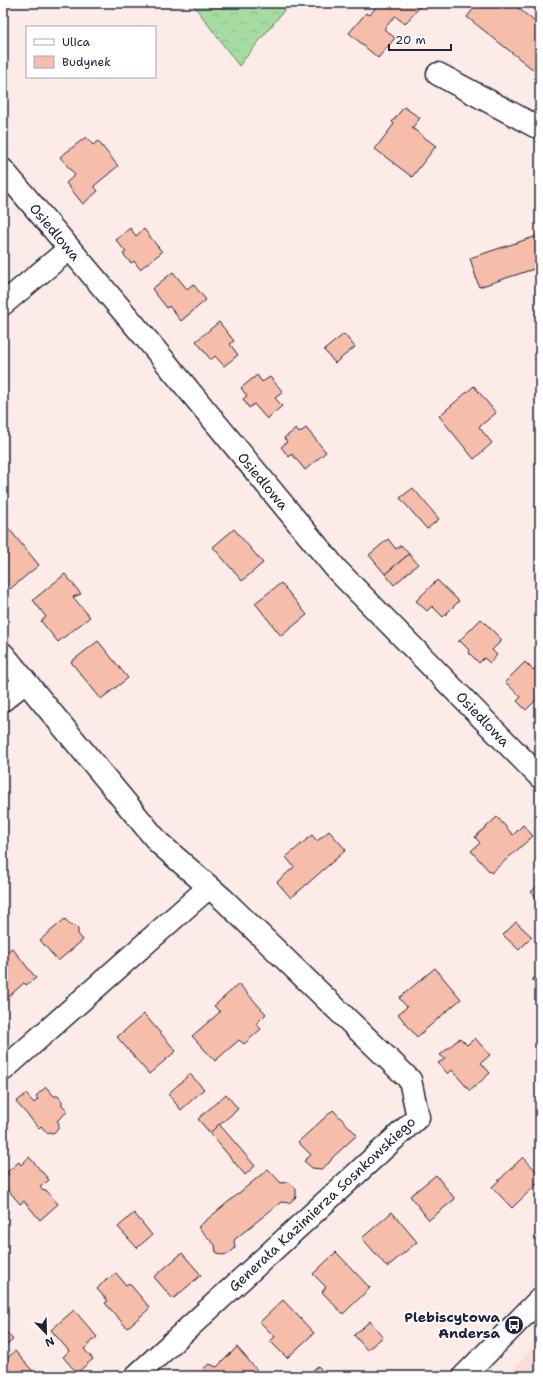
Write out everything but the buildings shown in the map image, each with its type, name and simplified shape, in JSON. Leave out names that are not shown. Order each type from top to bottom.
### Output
[{"type":"street","points":[[438,74],[535,126],[540,121]]},
{"type":"street","name":"Osiedlowa","points":[[3,170],[154,348],[337,570],[540,777]]},
{"type":"street","points":[[3,304],[69,249]]},
{"type":"street","name":"Generała Kazimierza Sosnkowskiego","points":[[3,654],[159,843],[209,887],[410,1080],[418,1117],[136,1376]]},
{"type":"street","points":[[3,700],[26,682]]},
{"type":"street","points":[[3,1070],[209,887]]},
{"type":"street","points":[[464,1376],[540,1299]]},
{"type":"shaded area","points":[[540,1341],[540,1376],[506,1376]]},
{"type":"green space","points":[[192,3],[290,3],[239,66]]},
{"type":"place","name":"Plebiscytowa Andersa","points":[[514,1325]]}]
